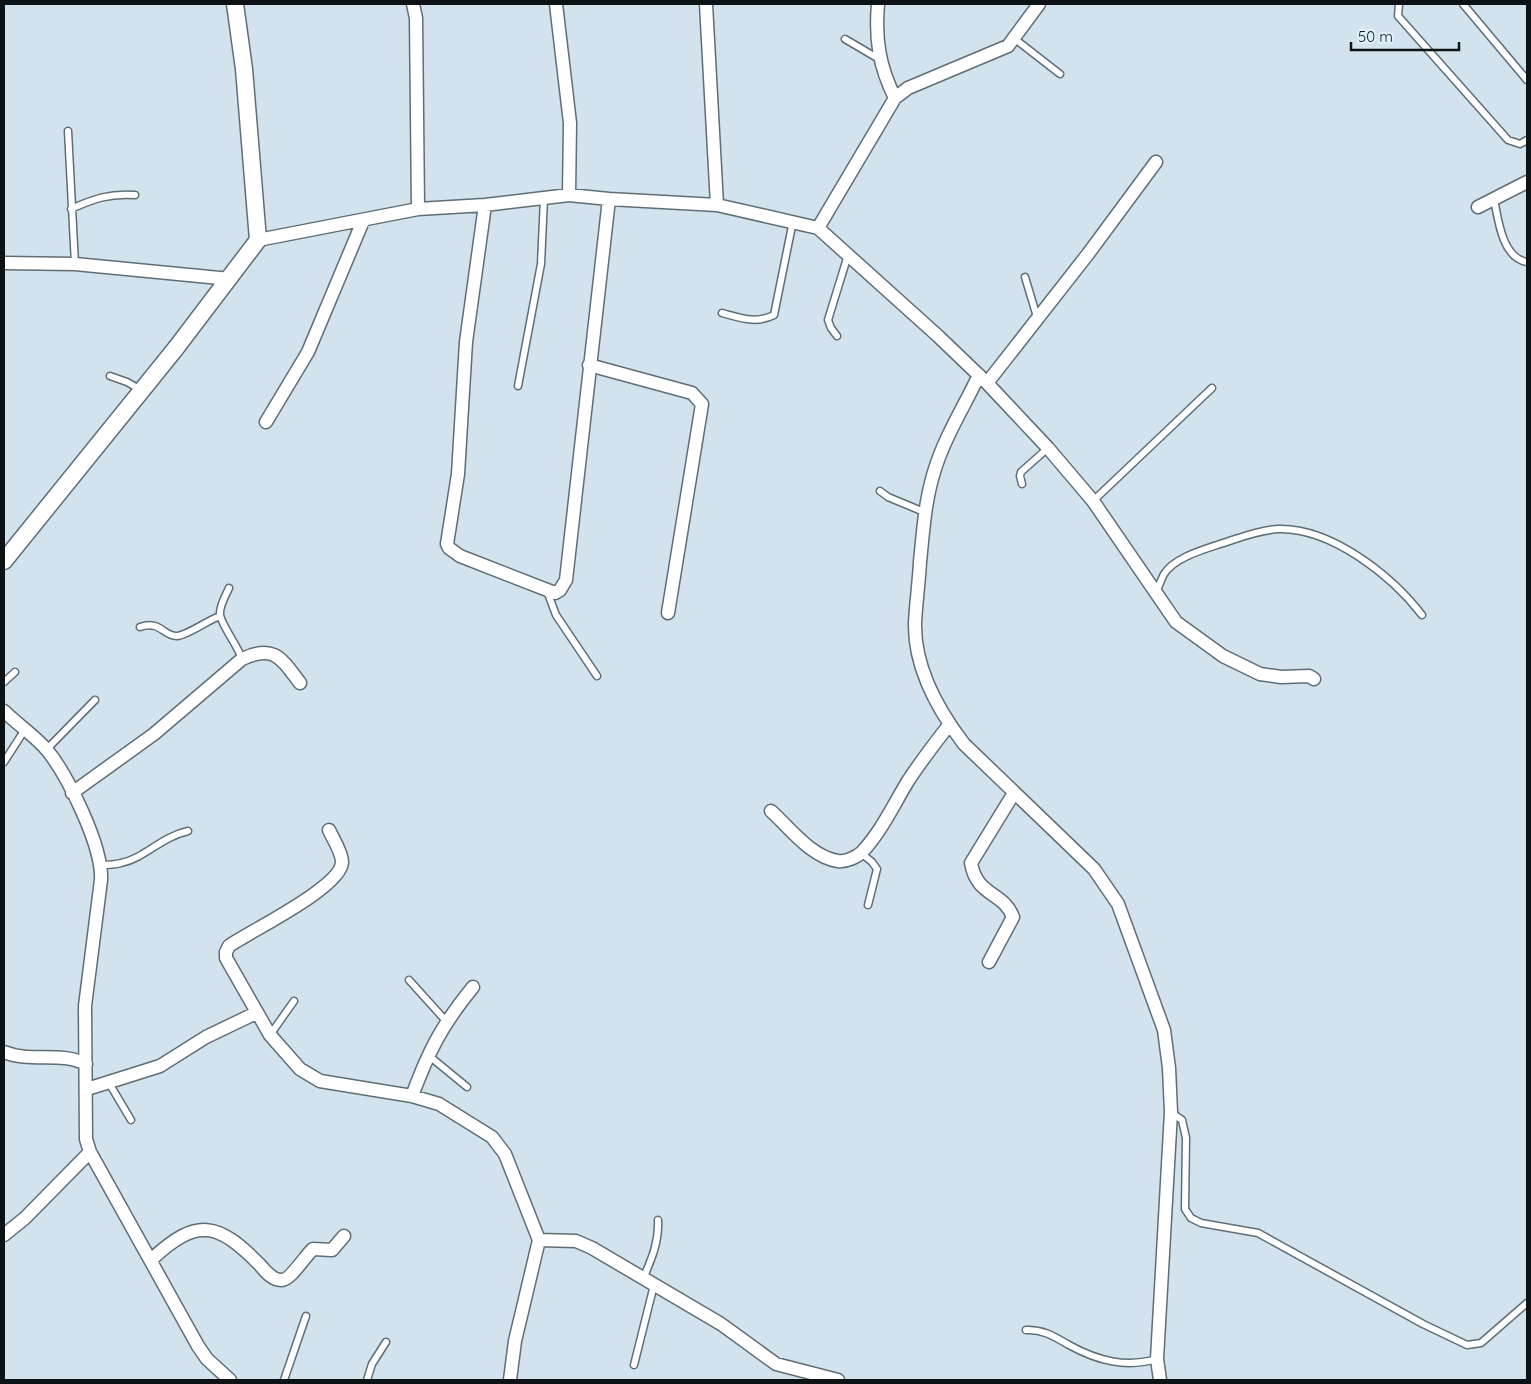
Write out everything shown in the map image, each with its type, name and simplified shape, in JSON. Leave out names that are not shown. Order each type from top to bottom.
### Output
[{"type":"street","points":[[4,561],[78,472],[230,279],[258,240],[244,68],[236,4]]},
{"type":"street","points":[[413,4],[416,18],[418,209]]},
{"type":"street","points":[[556,4],[570,123],[569,194]]},
{"type":"street","points":[[706,4],[717,205]]},
{"type":"street","points":[[878,4],[877,45],[879,59],[884,77],[895,98]]},
{"type":"street","points":[[818,228],[895,98],[908,88],[999,51],[1015,39],[1039,4]]},
{"type":"street","points":[[1156,162],[1088,254],[983,379],[934,470],[924,512],[915,624],[918,653],[927,683],[949,724],[964,744],[1094,869],[1118,904],[1164,1030],[1169,1068],[1171,1112],[1157,1359],[1160,1380]]},
{"type":"street","points":[[1478,207],[1527,182]]},
{"type":"street","points":[[258,240],[418,209],[485,205],[569,194],[609,199],[717,205],[818,228],[983,379],[1048,448],[1093,501],[1176,622],[1222,656],[1260,674],[1281,677],[1309,676],[1314,679]]},
{"type":"street","points":[[485,205],[466,342],[458,474],[447,544],[449,548],[460,556],[555,593],[560,590],[566,580],[609,199]]},
{"type":"street","points":[[266,422],[308,352],[363,221]]},
{"type":"street","points":[[4,263],[75,264],[230,279]]},
{"type":"street","points":[[589,365],[692,393],[702,404],[668,613]]},
{"type":"street","points":[[72,793],[154,734],[242,659],[255,653],[267,651],[275,655],[300,683]]},
{"type":"street","points":[[4,711],[46,750],[72,793],[92,836],[101,865],[101,880],[86,1006],[86,1139],[90,1152],[152,1259],[198,1346],[207,1359],[230,1380]]},
{"type":"street","points":[[771,811],[823,856],[839,861],[849,860],[861,853],[873,839],[914,772],[949,724]]},
{"type":"street","points":[[989,962],[1013,917],[1002,901],[981,888],[973,874],[971,863],[1014,793]]},
{"type":"street","points":[[329,830],[342,862],[338,874],[325,887],[229,946],[226,952],[229,966],[270,1035],[300,1069],[320,1081],[412,1096],[439,1104],[492,1137],[505,1154],[539,1240],[515,1342],[510,1380]]},
{"type":"street","points":[[412,1096],[427,1054],[446,1021],[473,987]]},
{"type":"street","points":[[87,1089],[165,1064],[206,1037],[256,1013]]},
{"type":"street","points":[[4,1052],[16,1057],[70,1058],[86,1064]]},
{"type":"street","points":[[4,1235],[24,1218],[90,1152]]},
{"type":"street","points":[[152,1259],[184,1233],[199,1229],[212,1230],[238,1244],[270,1277],[281,1280],[290,1278],[303,1258],[313,1249],[332,1250],[344,1236]]},
{"type":"street","points":[[539,1240],[576,1241],[721,1324],[776,1364],[838,1380]]},
{"type":"lane","points":[[1399,4],[1398,16],[1508,140],[1520,144],[1527,140]]},
{"type":"lane","points":[[1463,4],[1527,80]]},
{"type":"lane","points":[[845,39],[879,59]]},
{"type":"lane","points":[[1015,39],[1060,74]]},
{"type":"lane","points":[[68,131],[75,264]]},
{"type":"lane","points":[[71,210],[96,197],[117,194],[135,195]]},
{"type":"lane","points":[[518,386],[541,264],[544,198]]},
{"type":"lane","points":[[1494,199],[1500,230],[1514,256],[1527,262]]},
{"type":"lane","points":[[722,313],[749,320],[767,319],[774,315],[793,221]]},
{"type":"lane","points":[[837,336],[828,320],[837,283],[848,254]]},
{"type":"lane","points":[[1026,277],[1037,317]]},
{"type":"lane","points":[[110,376],[128,382],[141,390]]},
{"type":"lane","points":[[1093,501],[1212,388]]},
{"type":"lane","points":[[1022,484],[1021,472],[1048,448]]},
{"type":"lane","points":[[880,491],[888,497],[924,512]]},
{"type":"lane","points":[[1156,592],[1164,573],[1183,558],[1252,534],[1280,529],[1307,534],[1337,544],[1361,558],[1412,602],[1422,615]]},
{"type":"lane","points":[[230,588],[220,616],[238,645],[242,659]]},
{"type":"lane","points":[[548,591],[556,615],[597,676]]},
{"type":"lane","points":[[140,626],[157,626],[170,635],[179,636],[220,616]]},
{"type":"lane","points":[[4,682],[15,672]]},
{"type":"lane","points":[[46,750],[95,700]]},
{"type":"lane","points":[[4,762],[24,731]]},
{"type":"lane","points":[[101,865],[121,863],[140,855],[172,835],[188,831]]},
{"type":"lane","points":[[861,853],[877,869],[868,905]]},
{"type":"lane","points":[[409,980],[446,1021]]},
{"type":"lane","points":[[270,1035],[294,1001]]},
{"type":"lane","points":[[427,1054],[468,1087]]},
{"type":"lane","points":[[109,1083],[131,1120]]},
{"type":"lane","points":[[1171,1112],[1182,1120],[1186,1138],[1185,1209],[1190,1218],[1201,1223],[1258,1233],[1422,1324],[1467,1344],[1481,1343],[1527,1303]]},
{"type":"lane","points":[[634,1365],[659,1235],[658,1220]]},
{"type":"lane","points":[[284,1380],[306,1316]]},
{"type":"lane","points":[[1026,1330],[1037,1329],[1049,1333],[1072,1346],[1112,1362],[1127,1364],[1157,1359]]},
{"type":"lane","points":[[367,1380],[372,1364],[386,1342]]}]
